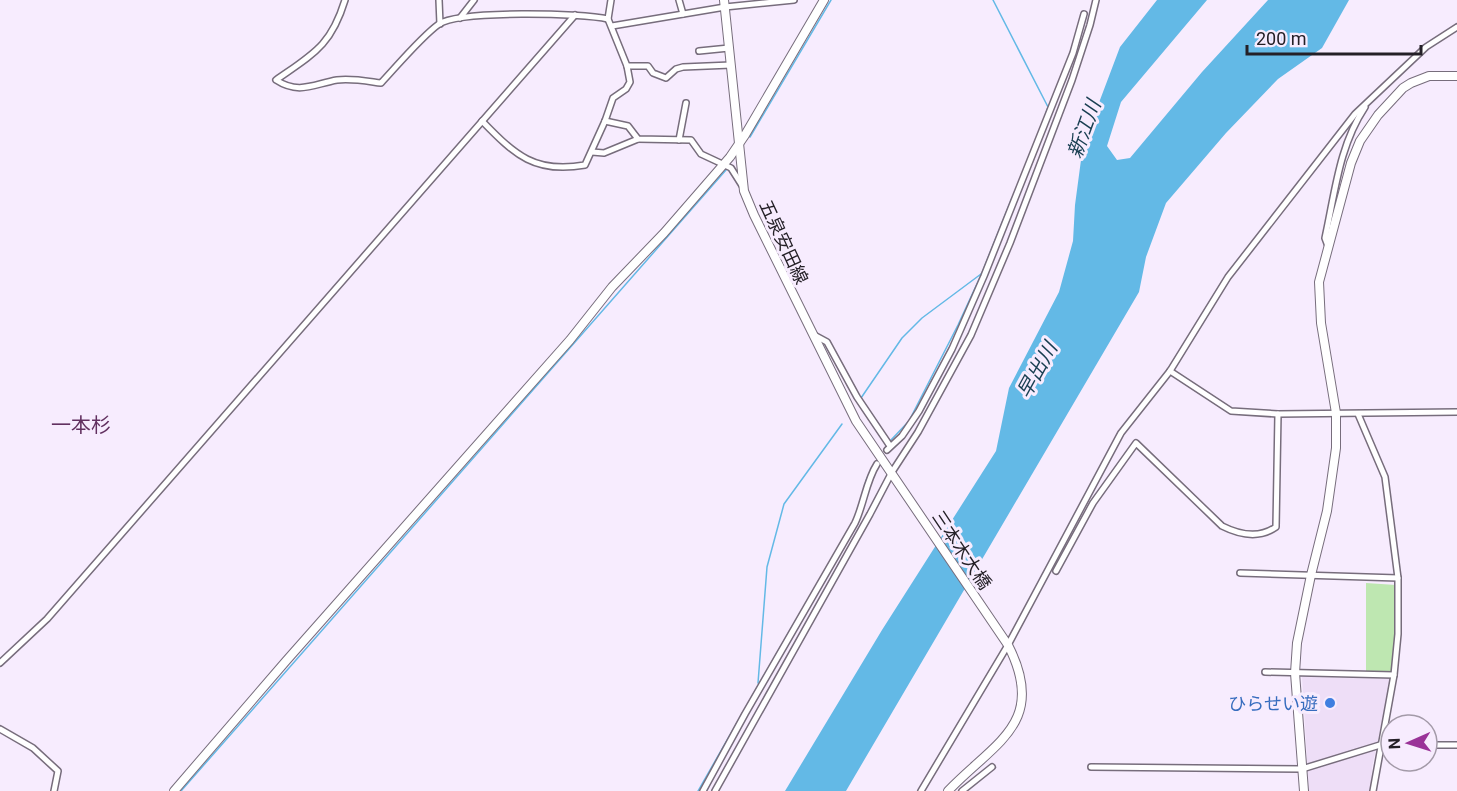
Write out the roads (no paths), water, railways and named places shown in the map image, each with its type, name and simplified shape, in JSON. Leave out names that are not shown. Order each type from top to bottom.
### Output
[{"type":"street","points":[[345,0],[341,14],[324,44],[315,54],[276,80],[294,87],[311,88],[337,80],[352,79],[381,83],[440,24],[460,18],[574,15],[608,19]]},
{"type":"street","points":[[439,0],[440,24]]},
{"type":"street","points":[[460,18],[474,0]]},
{"type":"street","points":[[482,121],[511,150],[545,166],[566,168],[585,165],[613,98],[626,89],[630,82],[627,66],[608,19],[611,0]]},
{"type":"street","points":[[679,0],[683,14]]},
{"type":"street","points":[[612,26],[683,14],[724,4],[794,0]]},
{"type":"street","points":[[174,791],[570,340],[612,286],[664,233],[724,164],[739,145],[824,0]]},
{"type":"street","points":[[715,791],[918,432],[975,325],[1010,243],[1072,80],[1096,0]]},
{"type":"street","name":"五泉安田線","points":[[724,4],[744,188],[763,235],[856,421],[893,473]]},
{"type":"street","points":[[813,334],[827,342],[857,397],[889,448],[902,436],[919,411],[952,349],[984,276],[1073,53],[1084,14]]},
{"type":"street","points":[[0,663],[51,615],[574,15]]},
{"type":"street","points":[[921,791],[1007,644],[1121,433],[1170,371],[1228,278],[1355,114],[1426,47],[1457,27]]},
{"type":"street","points":[[699,51],[729,48]]},
{"type":"street","points":[[627,66],[648,66],[653,74],[666,78],[676,69],[683,67],[731,65]]},
{"type":"street","points":[[1304,791],[1296,673],[1297,643],[1327,511],[1336,448],[1336,413],[1320,323],[1319,282],[1351,162],[1360,141],[1378,115],[1403,88],[1429,76],[1457,76]]},
{"type":"street","points":[[1328,247],[1325,238],[1344,147],[1355,123],[1372,96]]},
{"type":"street","points":[[679,140],[686,103]]},
{"type":"street","points":[[605,121],[628,126],[638,139]]},
{"type":"street","points":[[592,152],[604,153],[638,139],[691,140],[701,154],[731,168],[744,188]]},
{"type":"street","points":[[1170,371],[1231,411],[1278,414],[1457,412]]},
{"type":"street","points":[[1056,571],[1093,503],[1136,443],[1222,526],[1236,533],[1265,534],[1276,527],[1278,414]]},
{"type":"street","points":[[1358,414],[1385,477],[1398,578],[1398,634],[1394,675],[1386,713]]},
{"type":"street","points":[[703,791],[855,523],[876,464]]},
{"type":"street","name":"三本木大橋","points":[[893,473],[1007,644]]},
{"type":"street","points":[[1240,573],[1398,578]]},
{"type":"street","points":[[948,791],[1011,732],[1022,708],[1021,682],[1017,663],[1007,644]]},
{"type":"street","points":[[1265,672],[1394,675]]},
{"type":"street","points":[[0,729],[33,748],[58,771],[54,791]]},
{"type":"street","points":[[1091,767],[1302,769],[1379,745]]},
{"type":"street","points":[[1439,745],[1457,745]]},
{"type":"street","points":[[1373,791],[1379,752]]},
{"type":"street","points":[[962,791],[992,767]]},
{"type":"water","name":"早出川","points":[[1157,0],[1207,0],[1121,102],[1107,146],[1117,160],[1130,158],[1202,72],[1268,0],[1349,0],[1322,48],[1278,79],[1226,133],[1166,203],[1146,257],[1139,292],[846,791],[785,791],[882,630],[996,451],[1009,388],[1059,292],[1073,241],[1083,145],[1120,47]]},
{"type":"waterway","points":[[750,137],[831,0]]},
{"type":"waterway","points":[[993,0],[1048,107],[1046,113]]},
{"type":"waterway","points":[[181,791],[726,170]]},
{"type":"waterway","points":[[891,440],[909,421],[958,325],[1012,198]]},
{"type":"waterway","points":[[861,398],[902,338],[922,318],[981,274]]},
{"type":"waterway","points":[[758,683],[767,567],[784,504],[842,424]]},
{"type":"waterway","points":[[857,512],[867,478]]},
{"type":"waterway","points":[[698,791],[793,625]]},
{"type":"place","name":"ひらせい遊","points":[[1330,703]]},
{"type":"district","name":"一本杉","points":[[81,425]]},
{"type":"water label","name":"新江川","points":[[1084,129]]}]
